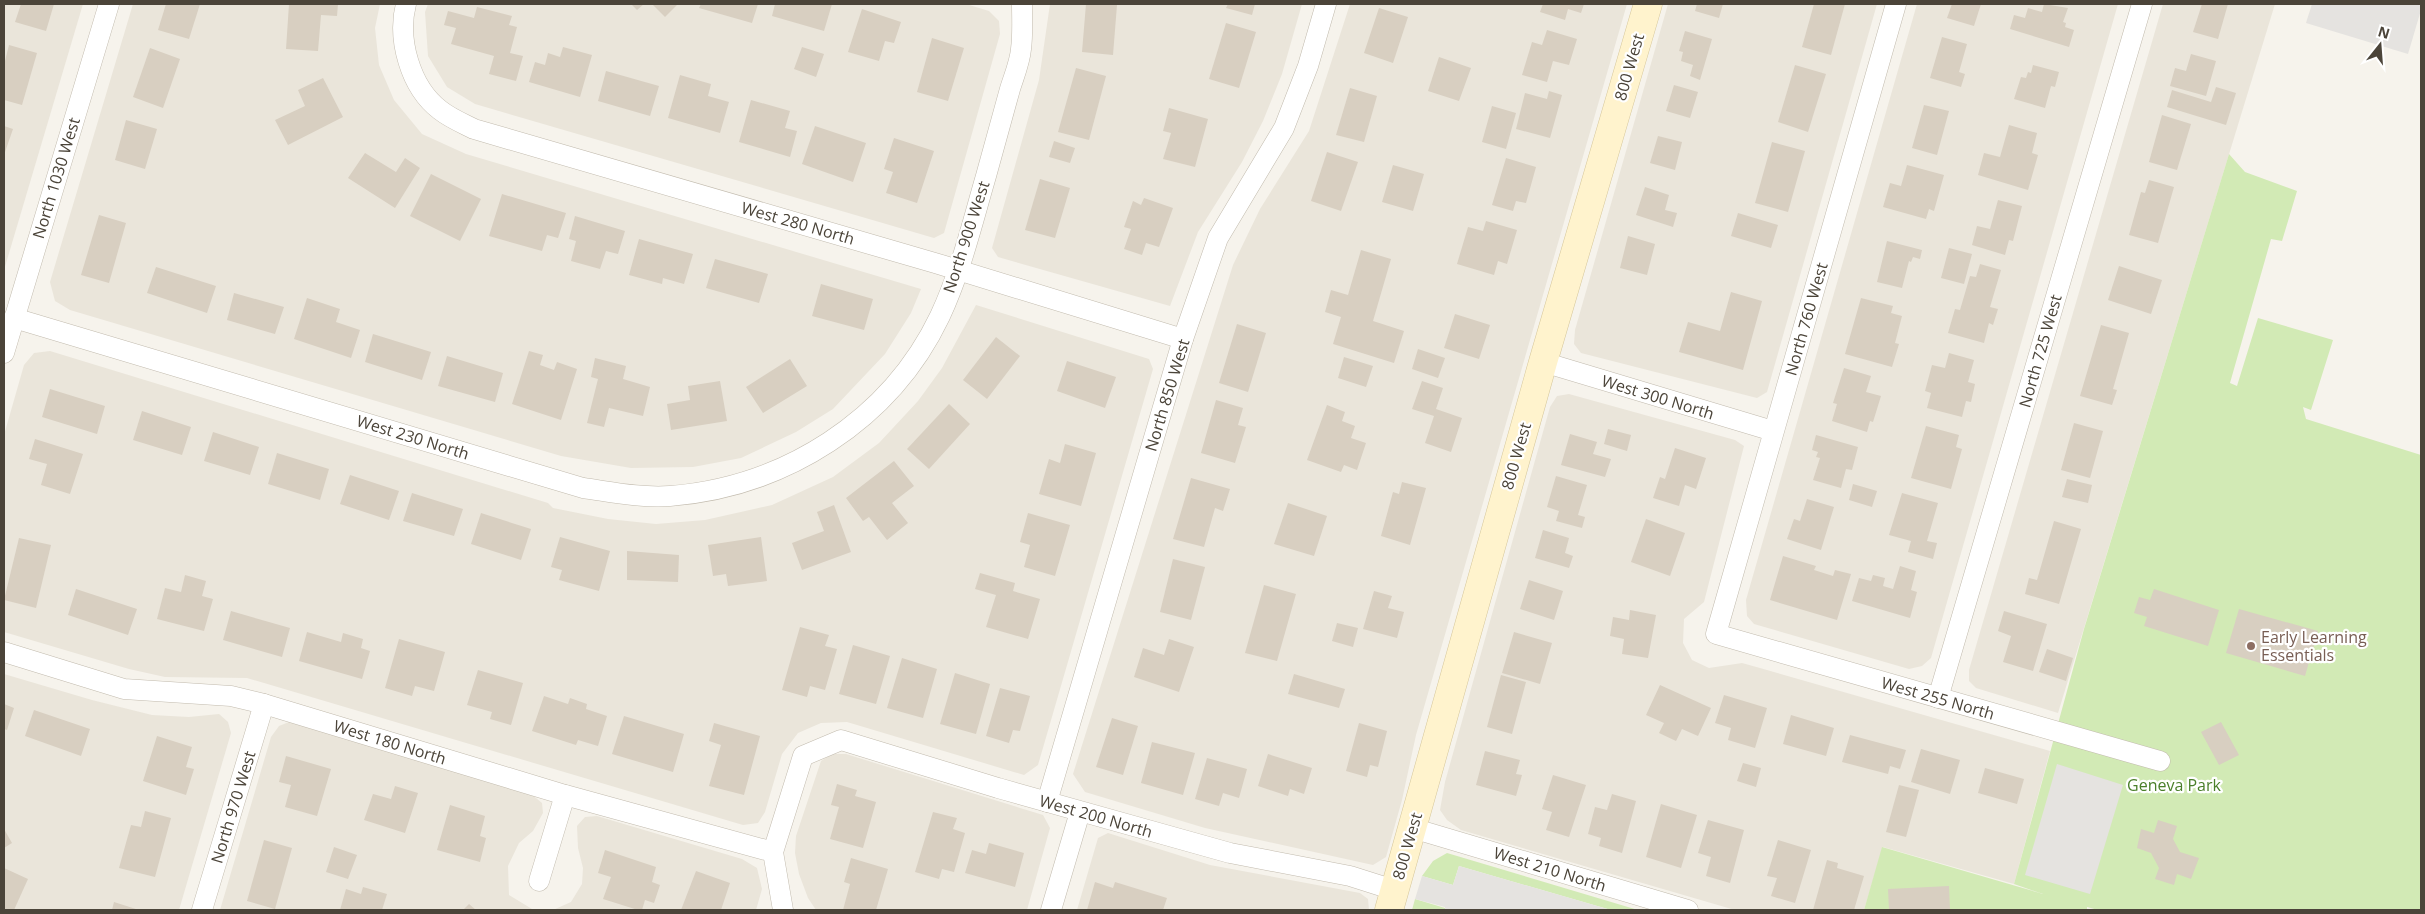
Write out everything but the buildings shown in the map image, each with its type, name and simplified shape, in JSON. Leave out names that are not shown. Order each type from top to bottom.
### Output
[{"type":"street","name":"North 1030 West","points":[[4,353],[109,4]]},
{"type":"street","name":"West 280 North","points":[[406,4],[403,34],[407,58],[422,90],[438,110],[456,121],[474,128],[1183,339]]},
{"type":"street","name":"North 900 West","points":[[814,452],[837,438],[870,411],[899,380],[918,354],[939,317],[959,271],[1021,50],[1022,4]]},
{"type":"street","name":"North 850 West","points":[[1047,802],[1183,339],[1218,238],[1284,128],[1308,66],[1326,4]]},
{"type":"street","name":"800 West","points":[[1391,900],[1543,362],[1648,4]]},
{"type":"street","name":"North 760 West","points":[[1716,634],[1896,4]]},
{"type":"street","name":"North 725 West","points":[[1938,698],[2142,4]]},
{"type":"street","name":"West 230 North","points":[[14,318],[583,488],[668,496],[710,491],[781,469],[814,452]]},
{"type":"street","name":"West 300 North","points":[[1543,362],[1773,431]]},
{"type":"street","name":"West 255 North","points":[[1716,634],[2160,761]]},
{"type":"street","name":"West 180 North","points":[[4,652],[124,689],[231,696],[264,704],[565,795],[773,852]]},
{"type":"street","name":"North 970 West","points":[[202,910],[264,704]]},
{"type":"street","name":"West 200 North","points":[[773,852],[803,756],[841,740],[1080,812],[1230,853],[1350,876],[1391,900]]},
{"type":"street","points":[[539,881],[565,795]]},
{"type":"street","points":[[1051,910],[1080,812]]},
{"type":"street","name":"West 210 North","points":[[1412,828],[1688,910]]},
{"type":"street","points":[[773,852],[783,910]]},
{"type":"shaded area","points":[[4,4],[83,4],[4,270]]},
{"type":"shaded area","points":[[133,4],[380,4],[375,28],[379,65],[394,100],[422,134],[466,154],[921,289],[911,313],[885,354],[833,409],[796,432],[741,458],[693,467],[631,468],[561,456],[70,310],[55,301],[50,282]]},
{"type":"shaded area","points":[[428,4],[966,4],[989,11],[999,21],[1000,34],[944,233],[934,238],[475,104],[447,87],[428,56],[425,12]]},
{"type":"shaded area","points":[[1050,4],[1302,4],[1282,74],[1263,121],[1242,162],[1198,232],[1170,306],[998,257],[992,248],[1039,80]]},
{"type":"shaded area","points":[[1350,4],[1627,4],[1416,735],[1402,800],[1386,857],[1373,865],[1205,828],[1085,792],[1073,774],[1233,265],[1260,209],[1309,131]]},
{"type":"shaded area","points":[[1668,4],[1877,4],[1767,392],[1757,398],[1581,353],[1574,344],[1575,330]]},
{"type":"shaded area","points":[[1917,4],[2118,4],[1931,658],[1922,666],[1909,669],[1754,624],[1747,616],[1746,600]]},
{"type":"shaded area","points":[[2163,4],[2275,4],[2058,713],[1976,688],[1969,681],[1969,670]]},
{"type":"shaded area","points":[[2312,4],[2421,4],[2421,10],[2408,54],[2306,23]]},
{"type":"shaded area","points":[[976,305],[1149,359],[1153,369],[1038,765],[1024,775],[847,722],[821,723],[798,733],[782,754],[765,812],[758,823],[743,825],[247,678],[165,677],[129,669],[4,632],[4,435],[24,365],[34,353],[50,351],[548,503],[553,508],[608,519],[656,524],[705,520],[772,505],[833,477],[879,443],[918,401],[942,368]]},
{"type":"shaded area","points":[[1569,394],[1735,440],[1744,446],[1704,602],[1684,619],[1683,643],[1692,660],[1709,668],[1742,663],[2050,751],[2014,884],[1883,847],[1864,910],[1735,910],[1461,830],[1447,820],[1440,810],[1445,782],[1550,407],[1557,396]]},
{"type":"shaded area","points":[[4,674],[92,700],[152,715],[189,717],[219,714],[228,722],[231,733],[179,910],[4,910]]},
{"type":"shaded area","points":[[289,722],[530,793],[542,803],[543,813],[533,831],[519,843],[508,866],[509,895],[532,909],[549,910],[220,910],[271,737],[279,726]]},
{"type":"shaded area","points":[[832,754],[846,754],[1043,815],[1050,828],[1027,910],[816,910],[808,898],[799,874],[795,853],[796,836],[821,761]]},
{"type":"shaded area","points":[[2057,764],[2123,785],[2090,894],[2025,875]]},
{"type":"shaded area","points":[[597,816],[742,859],[757,868],[762,889],[756,910],[553,910],[571,902],[582,884],[583,868],[578,848],[577,826],[585,817]]},
{"type":"shaded area","points":[[1108,833],[1210,865],[1360,893],[1368,899],[1369,910],[1077,910],[1098,838]]},
{"type":"shaded area","points":[[1459,866],[1611,910],[1445,910],[1445,907],[1415,899],[1422,876],[1453,885]]},
{"type":"green space","name":"Geneva Park","points":[[2229,154],[2245,172],[2297,191],[2282,241],[2271,239],[2230,383],[2237,386],[2258,318],[2333,340],[2311,410],[2303,407],[2306,419],[2421,455],[2421,910],[2098,910],[2087,907],[2087,910],[1864,910],[1882,847],[2043,894],[2014,884],[2084,629]]},
{"type":"green space","points":[[1447,853],[1638,910],[1611,910],[1459,866],[1453,885],[1422,876],[1433,861]]},
{"type":"green space","points":[[1415,899],[1445,908],[1445,910],[1412,910]]},
{"type":"place","name":"Early Learning Essentials","points":[[2251,646]]}]
